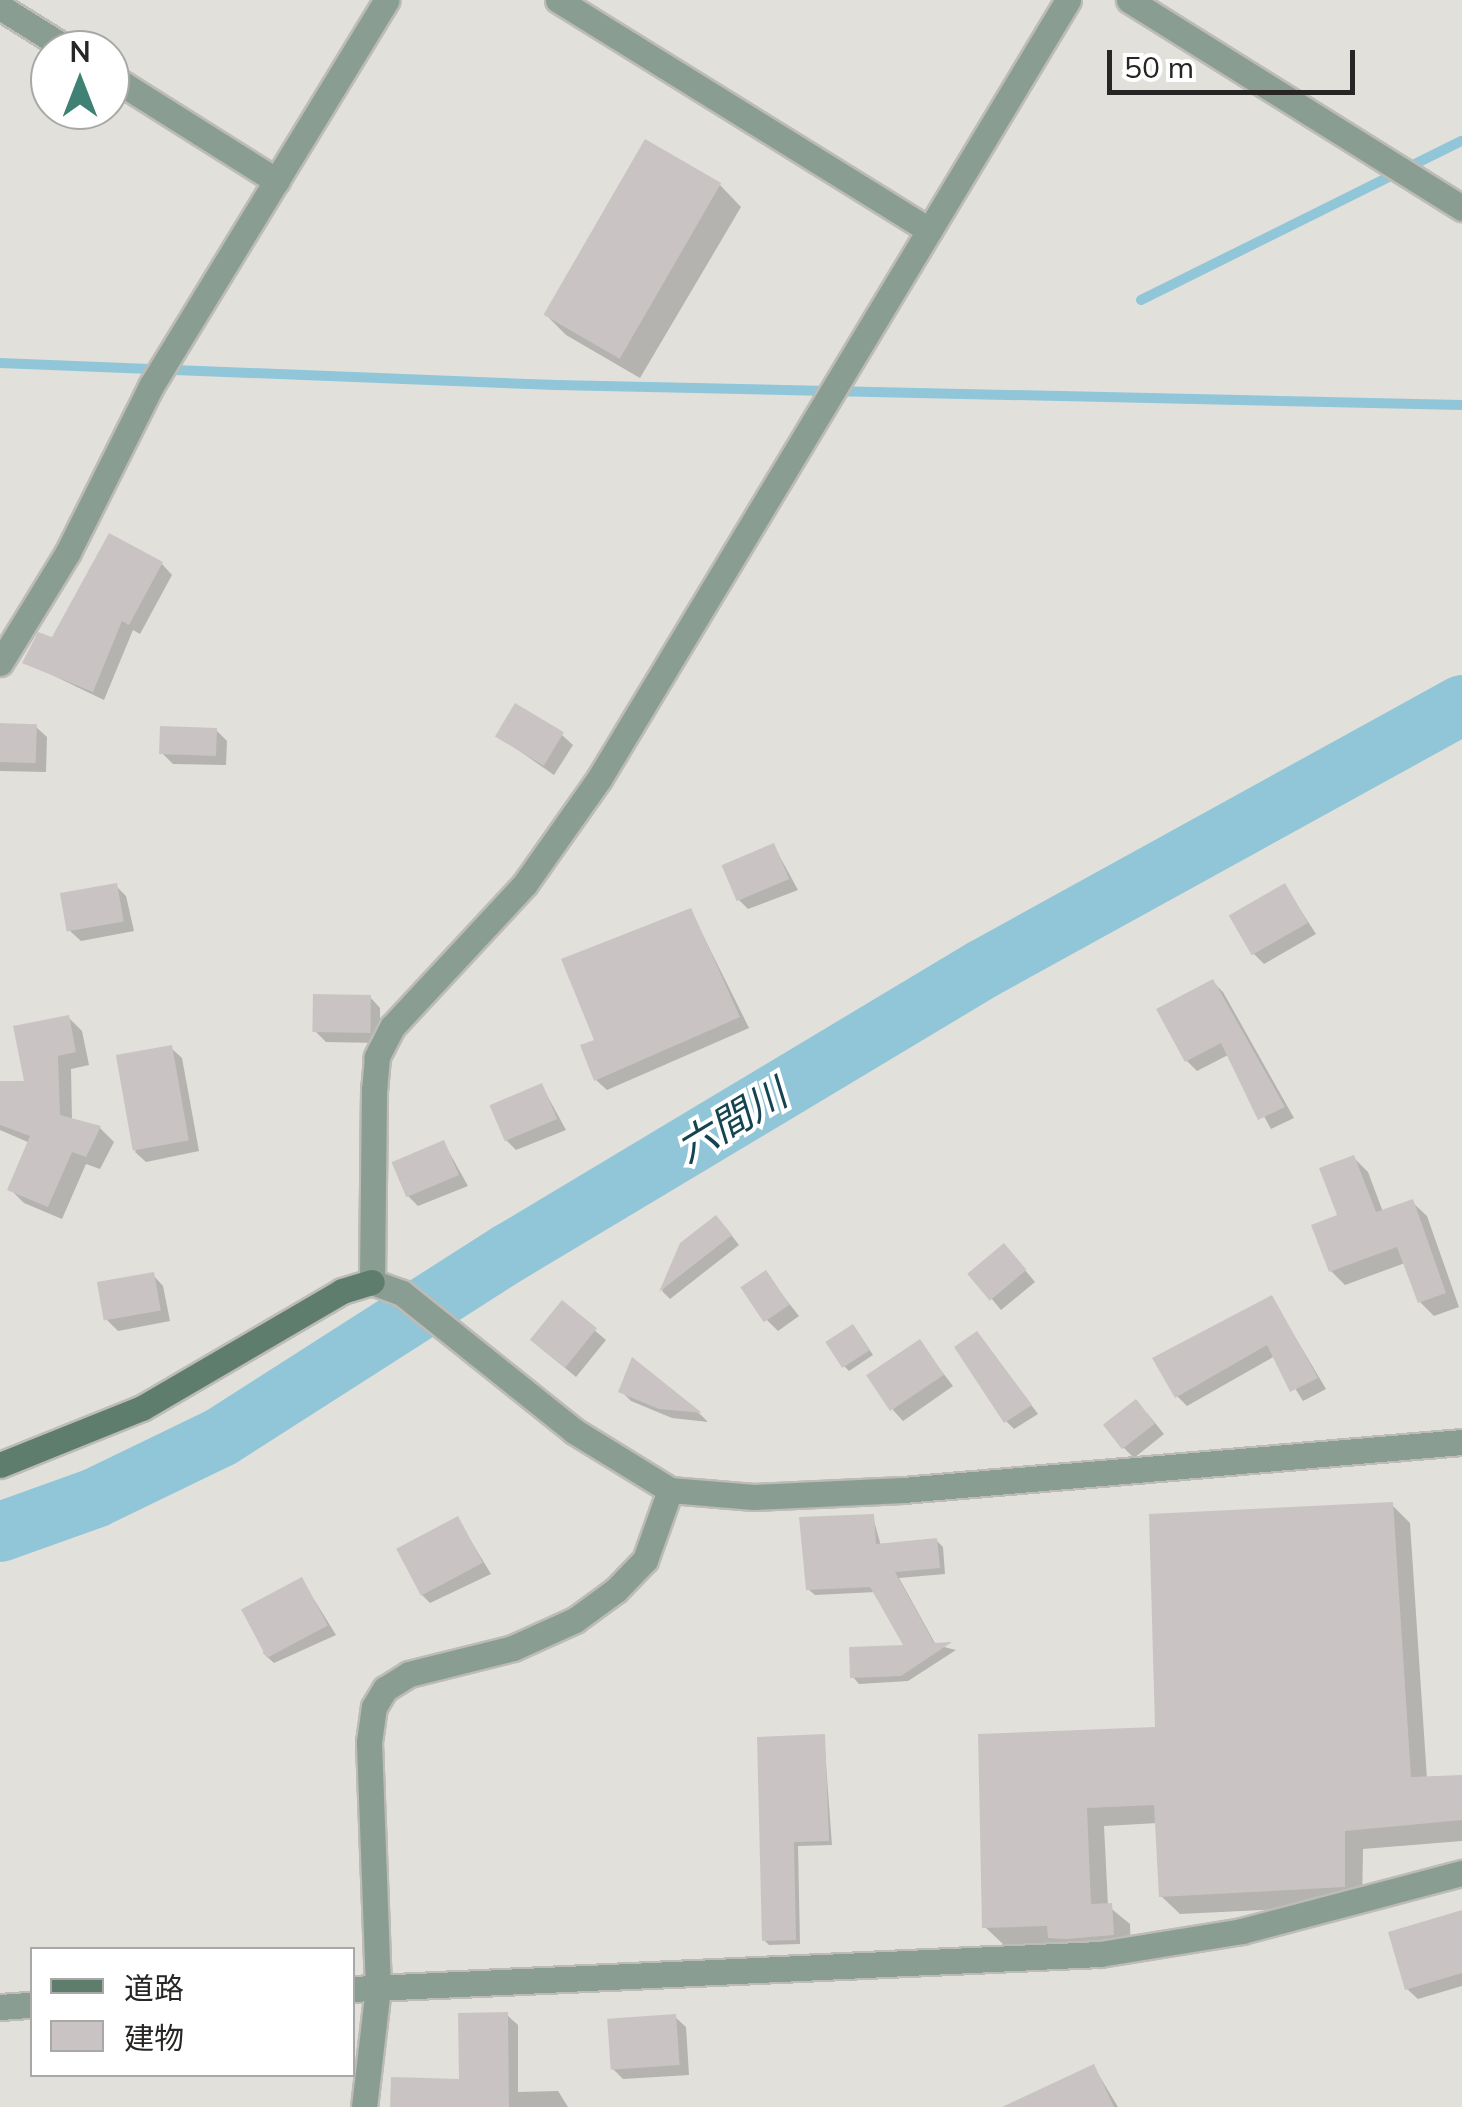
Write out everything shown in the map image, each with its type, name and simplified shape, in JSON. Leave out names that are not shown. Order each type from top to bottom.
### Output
[{"type":"street","points":[[0,663],[68,552],[151,386],[387,0]]},
{"type":"street","points":[[558,0],[929,230]]},
{"type":"street","points":[[372,1282],[374,1090],[378,1057],[392,1027],[525,884],[599,779],[849,355],[1068,0]]},
{"type":"street","points":[[1129,0],[1462,208]]},
{"type":"street","points":[[0,7],[37,30]]},
{"type":"street","points":[[130,89],[277,181]]},
{"type":"street","points":[[0,1465],[142,1408],[342,1291],[372,1282],[402,1294],[574,1431],[670,1490],[754,1497],[903,1490],[1462,1442]]},
{"type":"street","points":[[364,2107],[369,1742],[374,1707],[385,1688],[409,1674],[513,1648],[588,1610],[644,1560],[670,1490]]},
{"type":"street","points":[[366,1989],[1100,1954],[1242,1931],[1462,1874]]},
{"type":"street","points":[[0,2007],[30,2006]]},
{"type":"building","points":[[645,139],[721,183],[620,359],[544,315]]},
{"type":"building","points":[[109,533],[163,562],[129,625],[122,621],[93,692],[22,663],[38,632],[52,637]]},
{"type":"building","points":[[515,703],[564,732],[544,766],[495,736]]},
{"type":"building","points":[[0,723],[37,724],[36,763],[0,762]]},
{"type":"building","points":[[160,726],[217,728],[216,756],[159,754]]},
{"type":"building","points":[[774,843],[789,879],[737,901],[722,865]]},
{"type":"building","points":[[117,883],[124,921],[67,931],[60,893]]},
{"type":"building","points":[[1285,883],[1308,923],[1252,955],[1229,915]]},
{"type":"building","points":[[691,908],[740,1017],[594,1081],[580,1045],[594,1040],[561,959]]},
{"type":"building","points":[[1213,979],[1285,1107],[1258,1120],[1221,1043],[1185,1062],[1156,1009]]},
{"type":"building","points":[[313,994],[371,995],[370,1033],[312,1032]]},
{"type":"building","points":[[69,1015],[76,1052],[58,1056],[60,1115],[101,1126],[86,1157],[72,1152],[48,1207],[7,1190],[30,1136],[0,1125],[0,1081],[24,1081],[13,1026]]},
{"type":"building","points":[[172,1045],[189,1141],[133,1150],[116,1055]]},
{"type":"building","points":[[542,1083],[557,1119],[505,1141],[490,1105]]},
{"type":"building","points":[[444,1140],[459,1175],[406,1197],[392,1162]]},
{"type":"building","points":[[1354,1155],[1376,1212],[1413,1199],[1446,1293],[1418,1303],[1397,1247],[1329,1272],[1311,1225],[1337,1215],[1319,1168]]},
{"type":"building","points":[[716,1215],[732,1235],[659,1292],[680,1243]]},
{"type":"building","points":[[1004,1243],[1026,1270],[990,1301],[967,1274]]},
{"type":"building","points":[[766,1270],[789,1305],[764,1322],[740,1287]]},
{"type":"building","points":[[154,1272],[161,1310],[104,1320],[97,1282]]},
{"type":"building","points":[[1272,1295],[1318,1378],[1290,1392],[1267,1345],[1175,1398],[1152,1358]]},
{"type":"building","points":[[562,1300],[597,1328],[565,1368],[530,1340]]},
{"type":"building","points":[[853,1324],[870,1350],[842,1368],[825,1342]]},
{"type":"building","points":[[977,1331],[1032,1405],[1004,1423],[954,1347]]},
{"type":"building","points":[[920,1339],[944,1375],[890,1411],[866,1375]]},
{"type":"building","points":[[632,1357],[702,1413],[659,1409],[618,1392]]},
{"type":"building","points":[[1136,1399],[1155,1423],[1122,1449],[1103,1425]]},
{"type":"building","points":[[1393,1502],[1411,1777],[1462,1775],[1462,1820],[1345,1831],[1345,1887],[1159,1897],[1154,1805],[1087,1808],[1091,1904],[1112,1903],[1114,1935],[1066,1939],[1048,1938],[1047,1926],[982,1928],[978,1734],[1155,1727],[1149,1514]]},
{"type":"building","points":[[874,1514],[876,1544],[937,1538],[940,1568],[895,1572],[934,1643],[952,1642],[901,1676],[850,1678],[849,1647],[903,1645],[870,1587],[806,1590],[799,1517]]},
{"type":"building","points":[[458,1516],[483,1563],[421,1596],[396,1549]]},
{"type":"building","points":[[302,1577],[328,1626],[267,1658],[241,1609]]},
{"type":"building","points":[[825,1734],[829,1841],[794,1842],[796,1940],[762,1941],[757,1737]]},
{"type":"building","points":[[1462,1910],[1462,1973],[1405,1990],[1388,1932]]},
{"type":"building","points":[[508,2012],[509,2107],[390,2107],[391,2077],[459,2079],[458,2013]]},
{"type":"building","points":[[676,2014],[680,2065],[611,2070],[607,2019]]},
{"type":"building","points":[[1094,2064],[1114,2107],[1002,2107]]},
{"type":"waterway","points":[[1141,300],[1462,141]]},
{"type":"waterway","points":[[0,363],[556,385],[1462,405]]},
{"type":"waterway","name":"六間川","points":[[0,1532],[95,1498],[221,1437],[509,1253],[983,969],[1462,705]]}]
